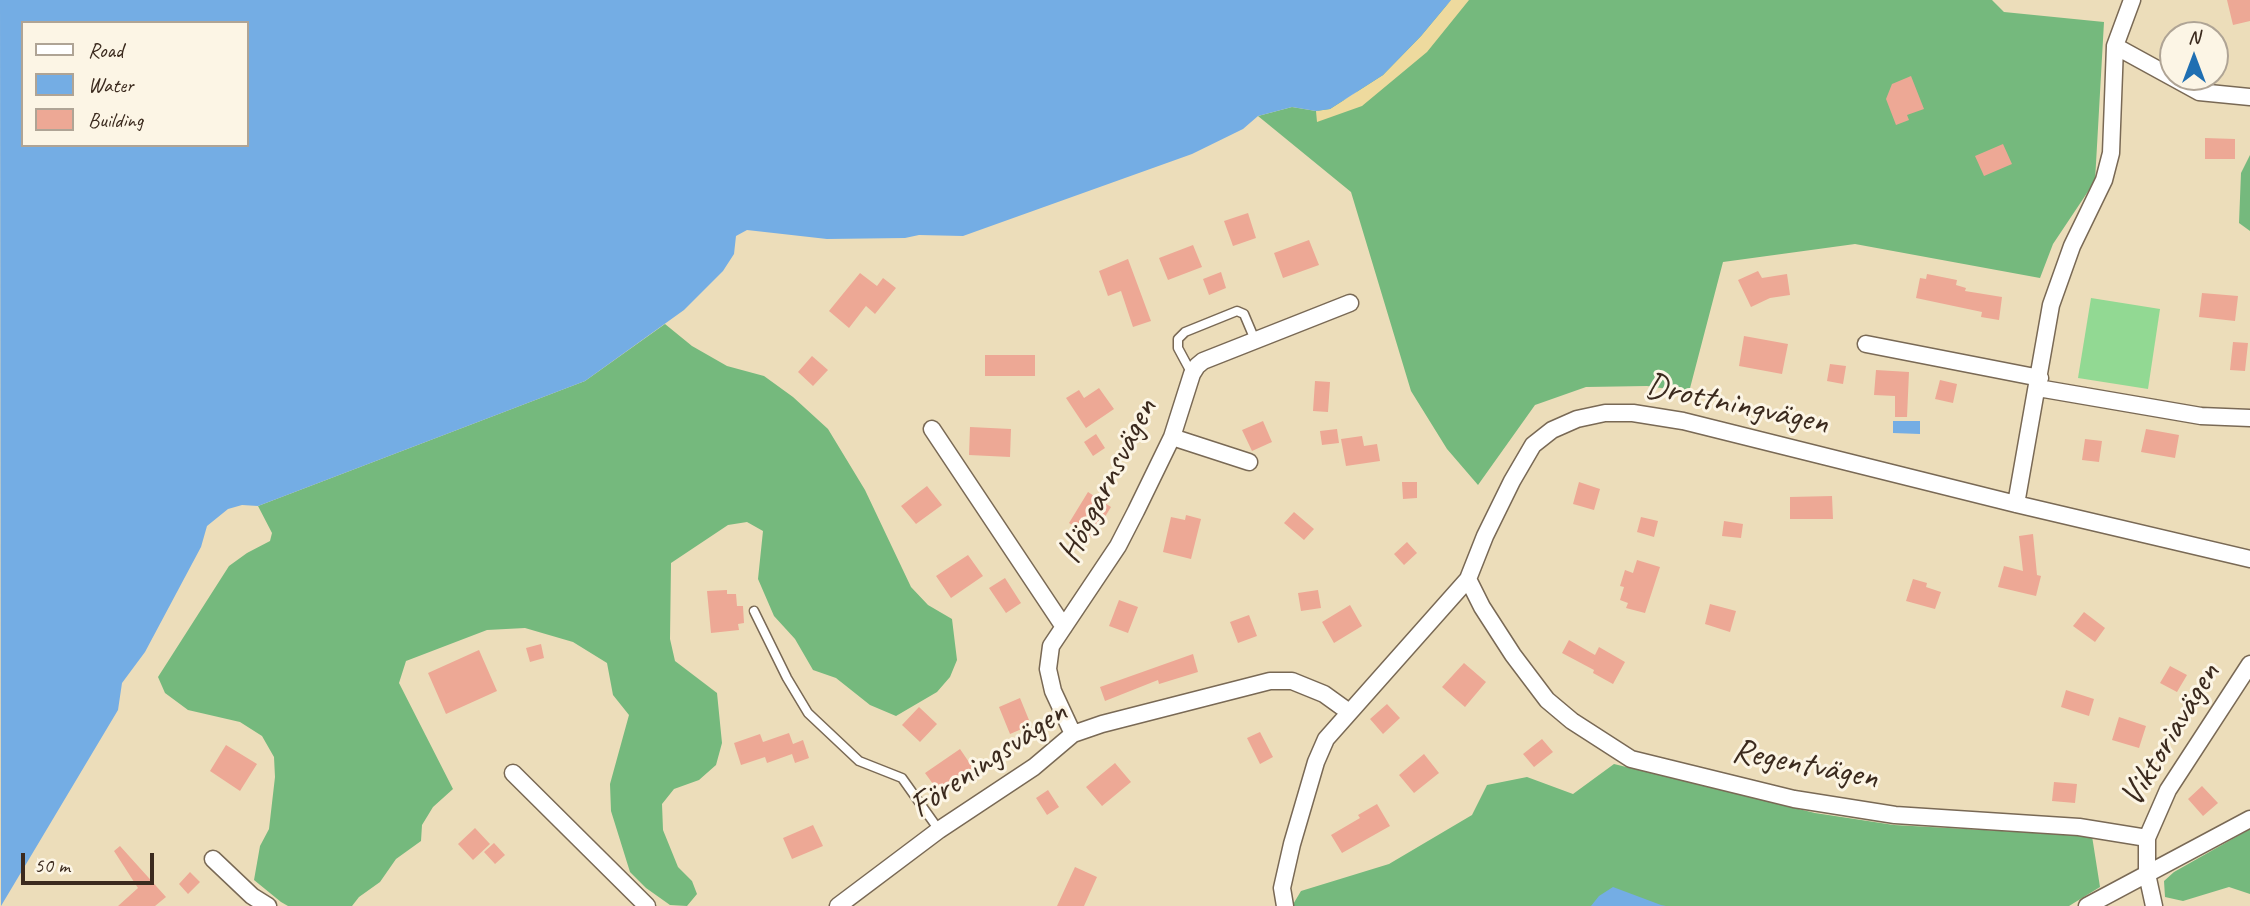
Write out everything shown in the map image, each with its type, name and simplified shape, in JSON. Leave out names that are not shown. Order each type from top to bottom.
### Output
[{"type":"street","points":[[2016,504],[2054,295],[2072,246],[2104,180],[2111,153],[2115,46],[2132,0]]},
{"type":"street","points":[[2115,46],[2199,92],[2250,97]]},
{"type":"street","name":"Höggarnsvägen","points":[[1073,734],[1053,691],[1048,669],[1051,646],[1118,546],[1172,437],[1192,374],[1203,361],[1350,303]]},
{"type":"street","points":[[1866,344],[2201,416],[2250,418]]},
{"type":"street","name":"Drottningvägen","points":[[1285,906],[1282,888],[1316,762],[1326,738],[1468,579],[1485,536],[1533,445],[1552,430],[1577,419],[1605,413],[1633,413],[1683,421],[2250,559]]},
{"type":"street","points":[[932,429],[1064,627]]},
{"type":"street","points":[[1172,437],[1249,462]]},
{"type":"street","name":"Regentvägen","points":[[1468,579],[1482,607],[1547,700],[1572,721],[1631,759],[1794,799],[1895,815],[2079,827],[2147,838]]},
{"type":"street","name":"Viktoriavägen","points":[[2147,838],[2168,790],[2250,664]]},
{"type":"street","name":"Föreningsvägen","points":[[838,906],[939,830],[1034,767],[1073,734],[1115,720],[1270,681],[1292,681],[1303,685],[1324,694],[1349,712]]},
{"type":"street","points":[[513,773],[647,906]]},
{"type":"street","points":[[2087,906],[2250,819]]},
{"type":"street","points":[[2147,838],[2147,874],[2154,906]]},
{"type":"street","points":[[214,859],[252,896],[268,906]]},
{"type":"lane","points":[[1192,374],[1178,348],[1178,339],[1185,332],[1237,312],[1244,314],[1255,340]]},
{"type":"lane","points":[[754,611],[787,678],[808,713],[859,761],[902,778],[939,830]]},
{"type":"green space","points":[[1451,0],[1992,0],[2004,12],[2104,22],[2095,181],[2053,244],[2040,278],[1855,244],[1723,262],[1689,392],[1647,386],[1586,387],[1535,405],[1478,485],[1447,449],[1411,391],[1351,192],[1258,116],[1292,107],[1316,111],[1351,97]]},
{"type":"green space","points":[[2250,155],[2250,231],[2239,223],[2241,173]]},
{"type":"green space","points":[[2091,298],[2160,309],[2148,389],[2078,378]]},
{"type":"green space","points":[[665,324],[692,346],[727,366],[764,376],[793,397],[828,429],[865,490],[911,587],[928,605],[952,619],[957,660],[950,677],[937,692],[896,716],[870,705],[836,678],[813,670],[795,639],[774,616],[758,579],[763,531],[747,522],[728,525],[671,563],[670,639],[675,661],[717,693],[722,743],[716,765],[699,780],[674,789],[662,804],[663,830],[678,867],[692,881],[697,894],[687,906],[670,905],[646,888],[630,872],[611,811],[610,784],[629,715],[613,695],[607,663],[573,642],[525,628],[487,630],[406,661],[399,683],[453,789],[433,807],[422,825],[421,841],[396,859],[380,882],[359,897],[352,906],[288,906],[281,902],[254,880],[260,846],[269,829],[275,777],[274,757],[262,736],[240,722],[188,710],[165,693],[158,677],[229,566],[270,541],[272,533],[258,506],[585,381]]},
{"type":"green space","points":[[1614,764],[1815,813],[1894,825],[2092,836],[2100,887],[2069,906],[1292,906],[1301,891],[1389,864],[1472,815],[1487,785],[1527,777],[1573,794]]},
{"type":"green space","points":[[2250,829],[2250,894],[2229,887],[2183,901],[2165,897],[2164,881],[2174,872]]},
{"type":"sand","points":[[1451,0],[1469,0],[1427,52],[1362,106],[1317,122],[1316,111],[1330,109],[1383,75]]},
{"type":"water","points":[[0,0],[1451,0],[1383,75],[1330,109],[1316,111],[1292,107],[1258,116],[1243,129],[1192,154],[963,236],[827,239],[747,230],[736,236],[734,254],[723,271],[684,310],[585,381],[258,506],[242,505],[228,509],[207,526],[201,547],[145,652],[122,683],[118,710],[1,906]]},
{"type":"water","points":[[1893,421],[1920,421],[1920,434],[1893,433]]},
{"type":"water","points":[[1613,887],[1666,906],[1591,906],[1599,896]]},
{"type":"building","points":[[2227,0],[2250,0],[2250,21],[2233,25]]},
{"type":"building","points":[[1911,76],[1924,109],[1907,115],[1909,120],[1896,125],[1886,99],[1892,84]]},
{"type":"building","points":[[2205,138],[2235,139],[2235,159],[2205,159]]},
{"type":"building","points":[[2003,144],[2012,164],[1984,176],[1975,156]]},
{"type":"building","points":[[1248,213],[1256,238],[1233,246],[1224,221]]},
{"type":"building","points":[[1309,240],[1319,265],[1283,278],[1274,253]]},
{"type":"building","points":[[1193,245],[1202,267],[1168,280],[1159,258]]},
{"type":"building","points":[[1128,259],[1151,321],[1133,327],[1121,291],[1108,296],[1099,271]]},
{"type":"building","points":[[1758,271],[1762,278],[1787,274],[1790,295],[1770,298],[1751,307],[1738,280]]},
{"type":"building","points":[[1221,272],[1226,288],[1209,295],[1203,279]]},
{"type":"building","points":[[860,273],[877,286],[883,278],[896,288],[875,314],[866,306],[849,328],[829,311]]},
{"type":"building","points":[[1927,274],[1957,280],[1956,285],[1966,288],[1965,291],[2002,297],[1999,320],[1981,317],[1982,312],[1916,298],[1920,278],[1926,279]]},
{"type":"building","points":[[2202,293],[2238,296],[2235,321],[2199,317]]},
{"type":"building","points":[[1744,336],[1788,344],[1782,374],[1739,366]]},
{"type":"building","points":[[2233,342],[2248,343],[2245,371],[2230,370]]},
{"type":"building","points":[[985,355],[1035,355],[1035,376],[985,376]]},
{"type":"building","points":[[812,356],[828,370],[813,386],[798,372]]},
{"type":"building","points":[[1830,364],[1846,366],[1843,384],[1827,381]]},
{"type":"building","points":[[1876,370],[1909,372],[1907,417],[1895,417],[1895,396],[1874,395]]},
{"type":"building","points":[[1940,380],[1957,384],[1953,403],[1935,399]]},
{"type":"building","points":[[1315,381],[1330,382],[1328,412],[1313,411]]},
{"type":"building","points":[[1099,388],[1114,409],[1086,428],[1066,398],[1079,390],[1084,398]]},
{"type":"building","points":[[1263,421],[1272,442],[1252,451],[1242,430]]},
{"type":"building","points":[[970,427],[1011,429],[1010,457],[969,455]]},
{"type":"building","points":[[1337,429],[1339,443],[1322,445],[1320,431]]},
{"type":"building","points":[[2146,429],[2179,435],[2175,458],[2141,452]]},
{"type":"building","points":[[1096,434],[1105,448],[1093,456],[1084,442]]},
{"type":"building","points":[[1362,436],[1364,446],[1377,444],[1380,461],[1346,466],[1341,439]]},
{"type":"building","points":[[2085,439],[2102,441],[2099,462],[2082,460]]},
{"type":"building","points":[[1402,482],[1417,482],[1417,498],[1403,499]]},
{"type":"building","points":[[1579,482],[1600,489],[1594,510],[1573,504]]},
{"type":"building","points":[[927,486],[942,505],[916,524],[901,506]]},
{"type":"building","points":[[1088,492],[1111,507],[1092,538],[1069,523]]},
{"type":"building","points":[[1832,496],[1833,519],[1790,519],[1790,497]]},
{"type":"building","points":[[1294,512],[1314,529],[1304,540],[1284,523]]},
{"type":"building","points":[[1186,515],[1201,519],[1191,559],[1163,552],[1171,517],[1185,520]]},
{"type":"building","points":[[1641,517],[1658,521],[1654,537],[1637,532]]},
{"type":"building","points":[[1724,521],[1743,524],[1741,538],[1722,536]]},
{"type":"building","points":[[2033,534],[2037,575],[2041,576],[2036,596],[1998,587],[2004,566],[2023,571],[2019,536]]},
{"type":"building","points":[[1407,542],[1417,553],[1404,565],[1394,554]]},
{"type":"building","points":[[968,555],[983,576],[951,598],[936,576]]},
{"type":"building","points":[[1637,560],[1660,567],[1645,613],[1626,608],[1628,603],[1620,600],[1624,587],[1620,586],[1625,570],[1633,573]]},
{"type":"building","points":[[1005,578],[1021,603],[1006,613],[989,588]]},
{"type":"building","points":[[1913,579],[1927,583],[1926,587],[1941,592],[1935,609],[1906,601]]},
{"type":"building","points":[[727,590],[727,594],[736,594],[737,606],[743,606],[744,623],[738,624],[739,630],[711,633],[707,591]]},
{"type":"building","points":[[1318,590],[1321,608],[1301,611],[1298,593]]},
{"type":"building","points":[[1119,600],[1138,607],[1128,633],[1109,626]]},
{"type":"building","points":[[1710,604],[1736,611],[1730,632],[1705,624]]},
{"type":"building","points":[[1350,605],[1362,626],[1334,643],[1322,622]]},
{"type":"building","points":[[2084,612],[2105,628],[2095,642],[2073,626]]},
{"type":"building","points":[[1249,615],[1257,636],[1238,643],[1230,622]]},
{"type":"building","points":[[1569,640],[1595,655],[1599,647],[1625,662],[1613,684],[1562,653]]},
{"type":"building","points":[[541,644],[544,658],[530,662],[526,648]]},
{"type":"building","points":[[479,650],[497,691],[446,714],[428,673]]},
{"type":"building","points":[[1193,654],[1198,672],[1159,684],[1158,680],[1105,701],[1100,687]]},
{"type":"building","points":[[1464,663],[1486,682],[1465,707],[1442,687]]},
{"type":"building","points":[[2170,666],[2187,675],[2177,692],[2160,683]]},
{"type":"building","points":[[2066,690],[2094,699],[2089,716],[2061,707]]},
{"type":"building","points":[[1020,698],[1031,725],[1010,734],[999,707]]},
{"type":"building","points":[[1387,704],[1400,718],[1383,734],[1370,719]]},
{"type":"building","points":[[919,707],[937,724],[920,742],[902,725]]},
{"type":"building","points":[[2119,717],[2146,726],[2139,748],[2112,740]]},
{"type":"building","points":[[1260,732],[1273,757],[1260,764],[1247,738]]},
{"type":"building","points":[[789,733],[793,744],[803,740],[809,758],[795,763],[792,754],[767,763],[765,757],[741,765],[734,743],[760,734],[763,742]]},
{"type":"building","points":[[1542,739],[1553,752],[1534,767],[1523,754]]},
{"type":"building","points":[[226,745],[257,764],[240,791],[210,771]]},
{"type":"building","points":[[960,749],[975,771],[941,795],[925,773]]},
{"type":"building","points":[[1424,754],[1439,773],[1414,793],[1399,775]]},
{"type":"building","points":[[1115,763],[1131,782],[1102,806],[1086,787]]},
{"type":"building","points":[[2054,782],[2077,784],[2075,803],[2052,801]]},
{"type":"building","points":[[2202,786],[2218,803],[2203,816],[2188,799]]},
{"type":"building","points":[[1048,790],[1059,807],[1047,815],[1036,798]]},
{"type":"building","points":[[1377,804],[1390,826],[1342,853],[1331,835],[1360,818],[1358,815]]},
{"type":"building","points":[[813,825],[823,846],[792,859],[783,838]]},
{"type":"building","points":[[475,828],[490,844],[473,860],[458,844]]},
{"type":"building","points":[[494,843],[505,855],[495,864],[484,852]]},
{"type":"building","points":[[120,846],[166,897],[155,906],[118,906],[138,888],[114,851]]},
{"type":"building","points":[[1075,867],[1097,877],[1084,906],[1057,906]]},
{"type":"building","points":[[190,872],[200,882],[188,894],[179,884]]}]
